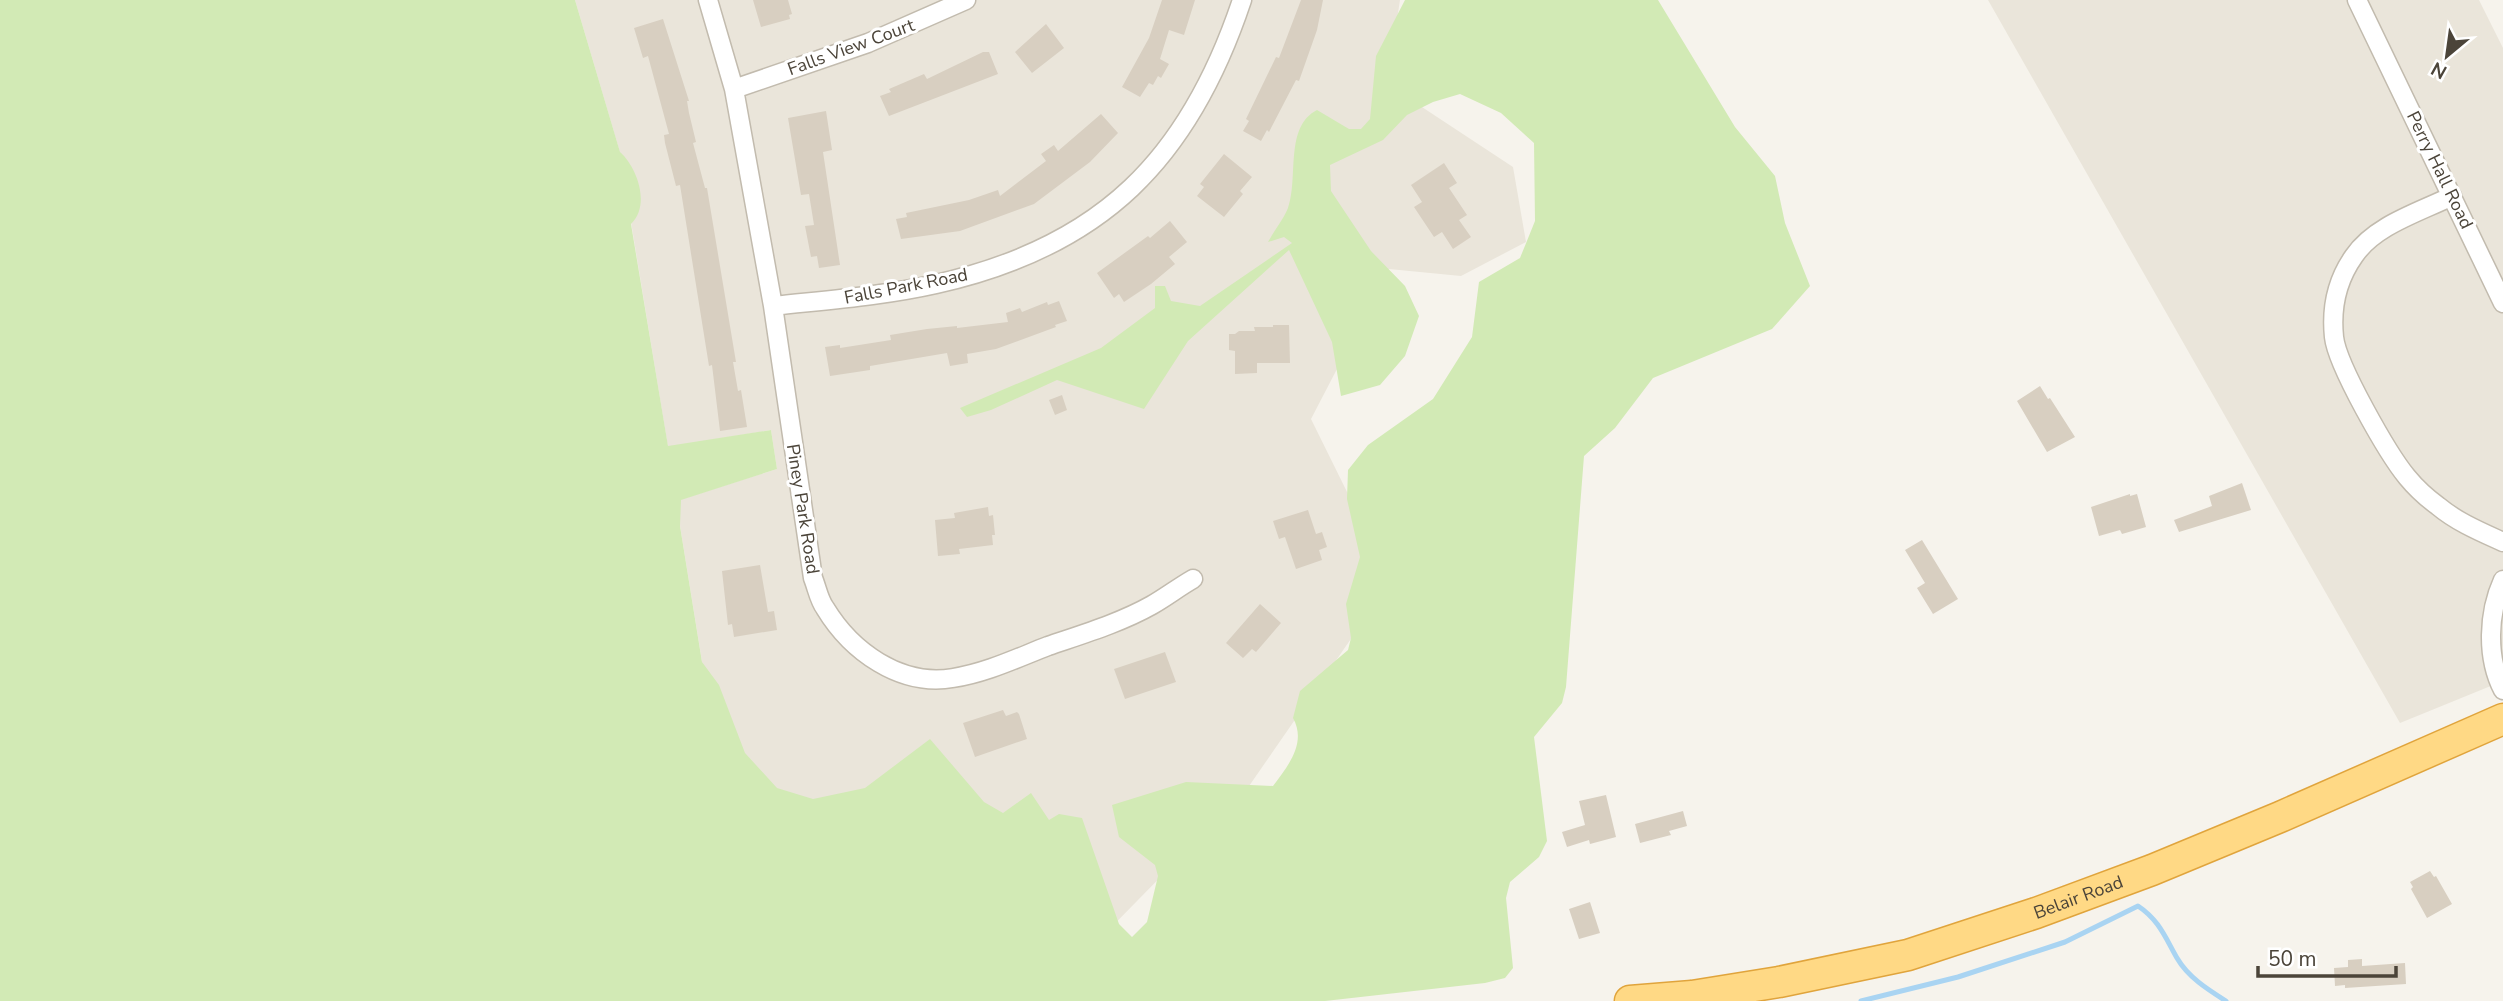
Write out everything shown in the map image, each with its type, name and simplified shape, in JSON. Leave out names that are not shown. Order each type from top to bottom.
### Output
[{"type":"highway","name":"Belair Road","points":[[1630,1001],[1692,996],[1844,968],[1908,954],[2036,913],[2152,870],[2503,719]]},
{"type":"street","name":"Piney Park Road","points":[[708,0],[734,89],[773,306],[813,579],[823,607],[851,642],[882,665],[925,680],[951,678],[985,671],[1110,624],[1152,605],[1193,579]]},
{"type":"street","name":"Falls View Court","points":[[734,89],[877,40],[966,0]]},
{"type":"street","name":"Falls Park Road","points":[[773,306],[858,297],[936,284],[1019,260],[1051,246],[1084,225],[1115,203],[1165,153],[1188,121],[1230,38],[1242,0]]},
{"type":"street","name":"Perry Hall Road","points":[[2357,0],[2503,303]]},
{"type":"street","points":[[2452,196],[2384,229],[2371,237],[2355,254],[2337,289],[2334,338],[2341,362],[2389,452],[2408,478],[2453,517],[2503,542]]},
{"type":"street","points":[[2503,580],[2493,605],[2498,641],[2496,676],[2503,690]]},
{"type":"shaded area","points":[[575,0],[1400,0],[1387,84],[1513,167],[1526,242],[1461,276],[1389,269],[1311,419],[1391,581],[1247,789],[1083,956],[757,1001],[676,501],[777,469],[771,430],[668,447],[619,149]]},
{"type":"shaded area","points":[[1988,0],[2479,0],[2503,48],[2503,681],[2400,723]]},
{"type":"green space","points":[[0,0],[575,0],[620,152],[632,167],[639,186],[640,207],[631,224],[668,446],[771,430],[777,469],[681,500],[680,526],[702,662],[719,685],[745,753],[777,788],[813,799],[865,788],[930,739],[984,802],[1003,813],[1031,793],[1049,820],[1059,814],[1082,818],[1119,924],[1132,937],[1147,922],[1158,876],[1155,865],[1119,837],[1112,805],[1186,782],[1273,786],[1284,770],[1297,745],[1297,727],[1293,718],[1300,691],[1348,650],[1351,638],[1346,604],[1360,557],[1347,499],[1348,470],[1368,445],[1433,399],[1472,337],[1479,282],[1520,258],[1535,221],[1534,143],[1501,113],[1460,94],[1433,102],[1407,115],[1383,140],[1330,165],[1331,191],[1371,251],[1405,286],[1419,316],[1405,356],[1380,385],[1341,396],[1332,342],[1289,250],[1188,341],[1144,409],[1057,380],[991,410],[967,417],[960,408],[1101,348],[1155,308],[1155,286],[1165,286],[1171,301],[1200,306],[1292,243],[1284,237],[1268,242],[1288,208],[1300,128],[1317,110],[1349,129],[1361,129],[1370,119],[1376,56],[1405,0],[1658,0],[1735,127],[1775,176],[1785,223],[1810,286],[1772,329],[1653,378],[1615,428],[1584,456],[1566,687],[1562,703],[1534,737],[1547,841],[1539,857],[1510,882],[1506,898],[1513,968],[1505,978],[1485,983],[1325,1001],[0,1001]]},
{"type":"building","points":[[753,0],[788,0],[792,14],[789,15],[790,19],[761,27]]},
{"type":"building","points":[[1162,0],[1195,0],[1184,35],[1169,30],[1160,59],[1169,64],[1161,78],[1158,76],[1153,85],[1149,83],[1140,97],[1122,87],[1149,38]]},
{"type":"building","points":[[1301,0],[1323,0],[1317,30],[1299,81],[1296,80],[1269,132],[1267,130],[1261,141],[1243,131],[1249,121],[1246,119],[1276,57],[1279,58]]},
{"type":"building","points":[[663,19],[689,101],[696,142],[693,143],[707,188],[736,362],[733,362],[747,427],[720,431],[712,365],[709,366],[680,185],[676,186],[665,143],[664,135],[669,134],[648,56],[643,58],[634,28]]},
{"type":"building","points":[[1046,24],[1064,48],[1032,73],[1015,52]]},
{"type":"building","points":[[983,52],[989,52],[998,74],[889,116],[880,96],[891,92],[889,89],[924,74],[927,79]]},
{"type":"building","points":[[826,111],[832,150],[823,152],[840,265],[819,268],[817,256],[811,257],[805,226],[814,225],[809,194],[801,195],[788,118]]},
{"type":"building","points":[[1101,114],[1118,133],[1090,162],[1034,204],[960,231],[901,239],[896,219],[907,217],[906,213],[969,200],[998,190],[1000,196],[1046,161],[1041,154],[1054,145],[1058,151]]},
{"type":"building","points":[[1224,154],[1252,177],[1240,191],[1243,194],[1224,217],[1197,196],[1204,187],[1200,184]]},
{"type":"building","points":[[1444,163],[1457,183],[1449,188],[1467,215],[1459,220],[1471,237],[1453,249],[1442,232],[1434,237],[1414,207],[1422,202],[1411,185]]},
{"type":"building","points":[[1170,221],[1187,242],[1169,257],[1175,264],[1124,302],[1119,294],[1114,298],[1097,273],[1148,236],[1150,238]]},
{"type":"building","points":[[1059,301],[1067,321],[996,349],[967,354],[968,363],[950,366],[947,353],[830,376],[825,347],[840,345],[840,348],[891,340],[890,335],[927,329],[1008,322],[1006,313],[1020,308],[1022,312],[1047,302],[1048,305]]},
{"type":"building","points":[[1289,325],[1290,363],[1257,363],[1257,373],[1235,374],[1235,351],[1229,350],[1229,334],[1255,331],[1254,327]]},
{"type":"building","points":[[2040,386],[2075,437],[2047,452],[2017,401]]},
{"type":"building","points":[[1062,395],[1067,410],[1055,415],[1049,400]]},
{"type":"building","points":[[2242,483],[2251,510],[2179,532],[2174,520],[2212,506],[2209,496]]},
{"type":"building","points":[[2137,494],[2146,527],[2122,534],[2120,530],[2099,536],[2091,507]]},
{"type":"building","points":[[988,507],[989,516],[993,515],[993,545],[959,549],[960,554],[938,556],[935,520],[955,518],[954,513]]},
{"type":"building","points":[[1308,510],[1316,534],[1322,532],[1327,547],[1319,550],[1322,560],[1296,569],[1285,537],[1279,539],[1273,521]]},
{"type":"building","points":[[1922,540],[1958,599],[1933,614],[1917,588],[1925,583],[1905,550]]},
{"type":"building","points":[[760,565],[768,612],[774,611],[777,630],[734,637],[732,624],[728,625],[722,571]]},
{"type":"building","points":[[1260,604],[1281,623],[1256,652],[1252,649],[1243,658],[1226,643]]},
{"type":"building","points":[[1165,652],[1176,682],[1125,699],[1114,669]]},
{"type":"building","points":[[1003,710],[1006,716],[1017,712],[1019,714],[1027,739],[975,757],[963,723]]},
{"type":"building","points":[[1606,795],[1616,837],[1590,844],[1589,840],[1567,847],[1562,832],[1585,825],[1579,801]]},
{"type":"building","points":[[1683,811],[1687,826],[1669,831],[1671,835],[1640,843],[1635,824]]},
{"type":"building","points":[[2430,871],[2436,876],[2452,904],[2427,918],[2410,882]]},
{"type":"building","points":[[1590,902],[1600,933],[1579,939],[1569,909]]},
{"type":"building","points":[[2362,959],[2362,966],[2405,963],[2406,984],[2345,988],[2345,985],[2335,986],[2334,968],[2348,967],[2348,960]]},
{"type":"waterway","points":[[1861,1001],[1958,977],[2065,942],[2138,906],[2156,923],[2192,977],[2226,1001]]}]
